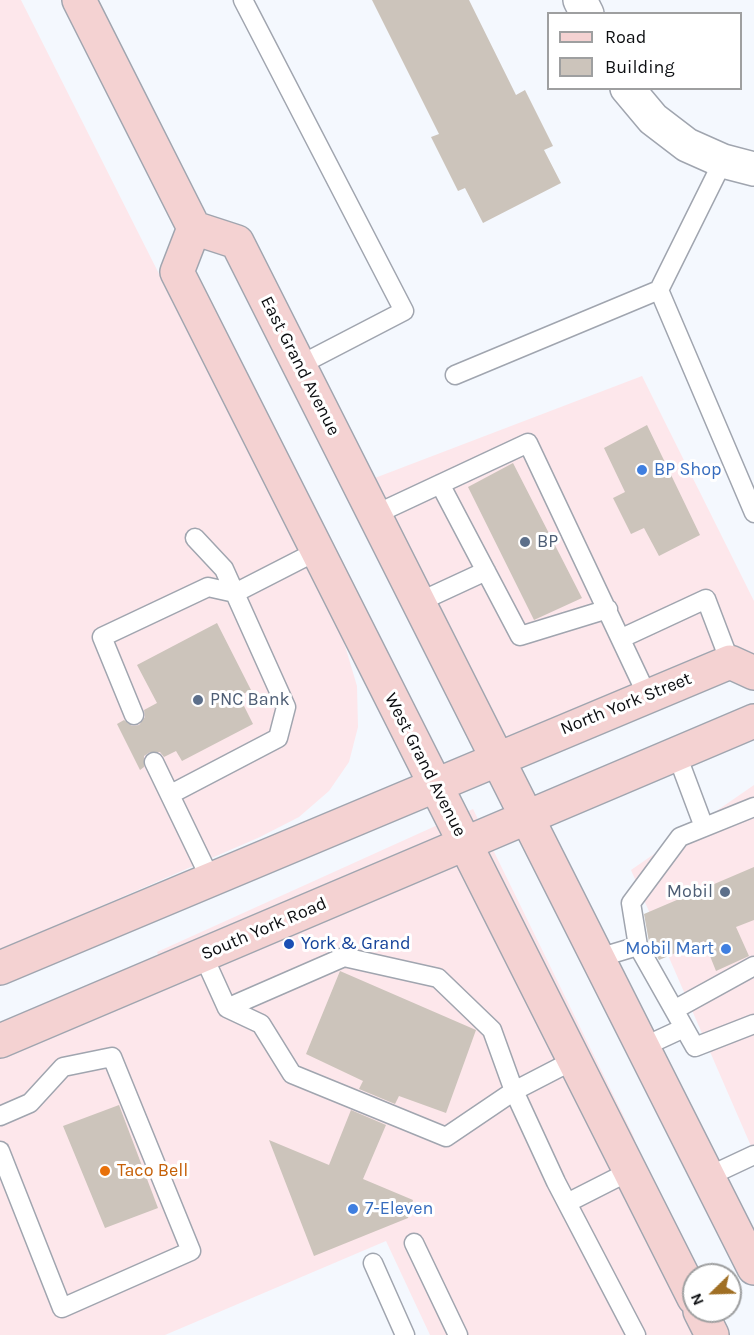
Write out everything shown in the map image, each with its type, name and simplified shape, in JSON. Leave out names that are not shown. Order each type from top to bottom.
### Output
[{"type":"main road","points":[[81,0],[194,228]]},
{"type":"main road","name":"East Grand Avenue","points":[[194,228],[237,242],[498,758]]},
{"type":"main road","name":"West Grand Avenue","points":[[194,228],[177,272],[682,1274]]},
{"type":"main road","name":"North York Street","points":[[498,758],[647,696],[742,668]]},
{"type":"main road","points":[[528,817],[754,721]]},
{"type":"main road","points":[[0,968],[498,758],[754,1268]]},
{"type":"main road","name":"South York Road","points":[[0,1041],[528,817]]},
{"type":"street","points":[[629,90],[653,118],[687,145],[723,161],[754,169]]},
{"type":"lane","points":[[243,0],[404,311],[300,365]]},
{"type":"lane","points":[[455,375],[659,290],[723,161]]},
{"type":"lane","points":[[659,290],[754,513]]},
{"type":"lane","points":[[374,515],[528,443],[622,638],[647,696]]},
{"type":"lane","points":[[440,484],[520,636],[608,609]]},
{"type":"lane","points":[[171,794],[278,738],[286,707],[224,569],[195,538]]},
{"type":"lane","points":[[134,715],[102,637],[208,587],[235,593],[317,551]]},
{"type":"lane","points":[[419,602],[486,571]]},
{"type":"lane","points":[[622,638],[706,599],[742,668]]},
{"type":"lane","points":[[677,755],[704,827]]},
{"type":"lane","points":[[154,762],[210,878]]},
{"type":"lane","points":[[754,807],[680,837],[631,903],[638,946],[695,1047],[754,1024]]},
{"type":"lane","points":[[598,958],[638,946]]},
{"type":"lane","points":[[203,955],[227,1008],[261,1024],[292,1074],[446,1137],[514,1091],[574,1060]]},
{"type":"lane","points":[[227,1008],[344,957],[438,978],[492,1030],[514,1091],[556,1182],[636,1335]]},
{"type":"lane","points":[[674,1010],[754,966]]},
{"type":"lane","points":[[643,1047],[684,1028]]},
{"type":"lane","points":[[0,1116],[30,1103],[63,1067],[112,1057],[191,1251],[62,1308],[0,1151]]},
{"type":"lane","points":[[707,1177],[754,1155]]},
{"type":"lane","points":[[567,1203],[630,1171]]},
{"type":"lane","points":[[414,1243],[458,1335]]},
{"type":"lane","points":[[373,1263],[405,1335]]},
{"type":"shaded area","points":[[0,0],[21,0],[343,639],[357,686],[358,727],[349,762],[329,791],[299,817],[260,837],[0,950]]},
{"type":"shaded area","points":[[642,376],[754,601],[754,670],[489,778],[346,489]]},
{"type":"shaded area","points":[[754,785],[754,1153],[631,870]]},
{"type":"shaded area","points":[[473,809],[633,1135],[682,1275],[682,1323],[699,1323],[703,1335],[430,1335],[386,1241],[165,1335],[0,1335],[0,1048],[168,978],[157,952]]},
{"type":"building","points":[[372,0],[469,0],[516,95],[525,90],[553,146],[544,150],[561,183],[483,223],[465,188],[458,191],[431,137],[439,134]]},
{"type":"building","name":"BP Shop","points":[[647,425],[700,535],[659,556],[644,528],[631,534],[613,498],[625,492],[604,448]]},
{"type":"building","name":"BP","points":[[513,463],[582,598],[534,620],[468,487]]},
{"type":"building","name":"PNC Bank","points":[[217,623],[251,690],[239,696],[253,724],[182,761],[176,751],[164,757],[160,752],[150,752],[144,756],[144,767],[140,770],[117,724],[124,720],[132,726],[139,725],[145,717],[144,710],[157,703],[137,665]]},
{"type":"building","name":"Mobil","points":[[754,867],[754,920],[736,927],[749,956],[716,971],[704,941],[659,960],[649,942],[644,914]]},
{"type":"building","name":"7-Eleven","points":[[340,971],[476,1030],[446,1113],[399,1096],[395,1104],[359,1089],[363,1081],[306,1054]]},
{"type":"building","name":"Taco Bell","points":[[119,1105],[158,1208],[105,1228],[63,1126]]},
{"type":"building","name":"7-Eleven","points":[[351,1110],[386,1125],[363,1179],[413,1200],[408,1218],[314,1256],[269,1140],[329,1165]]},
{"type":"place","name":"BP Shop","points":[[642,470]]},
{"type":"place","name":"BP","points":[[525,542]]},
{"type":"place","name":"PNC Bank","points":[[198,700]]},
{"type":"place","name":"Mobil","points":[[725,892]]},
{"type":"place","name":"York & Grand","points":[[289,944]]},
{"type":"place","name":"Mobil Mart","points":[[726,949]]},
{"type":"place","name":"Taco Bell","points":[[105,1171]]},
{"type":"place","name":"7-Eleven","points":[[353,1209]]}]
